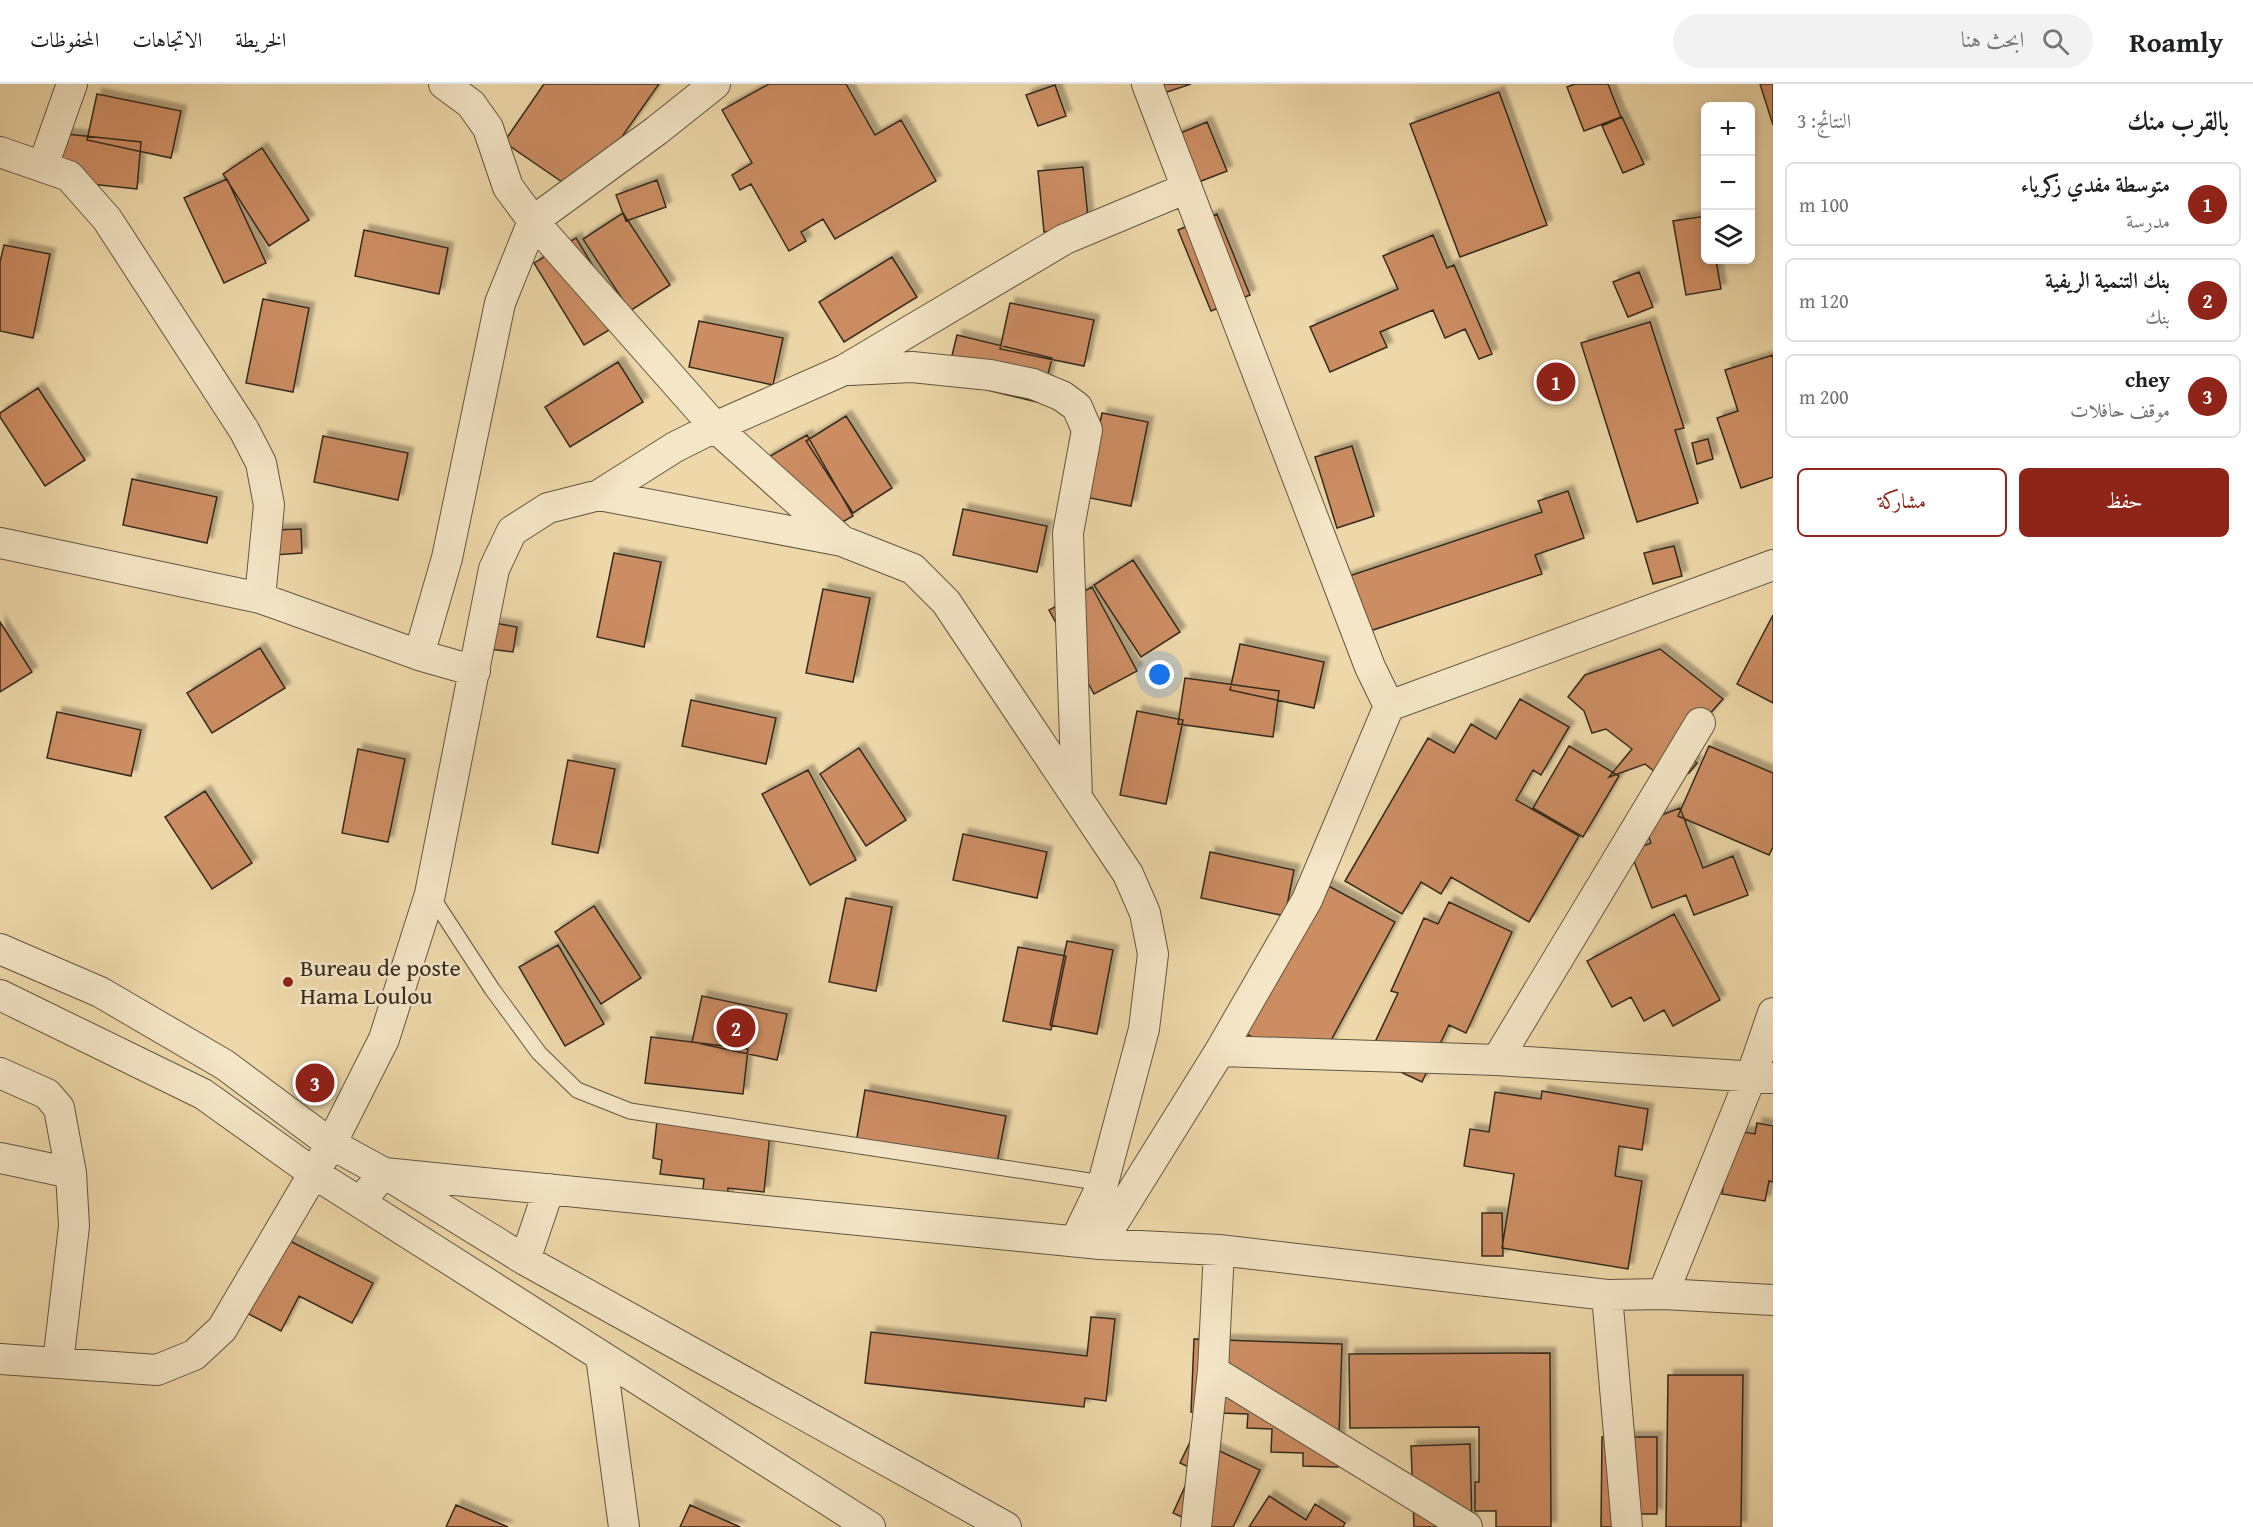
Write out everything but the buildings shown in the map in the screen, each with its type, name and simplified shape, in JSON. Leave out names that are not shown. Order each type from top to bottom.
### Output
[{"type":"street","points":[[43,166],[72,84]]},
{"type":"street","points":[[444,84],[471,104],[488,128],[508,188],[533,221],[715,427],[842,541]]},
{"type":"street","points":[[419,655],[447,558],[500,303],[533,221],[656,131],[715,84]]},
{"type":"street","points":[[1147,84],[1370,667],[1389,706]]},
{"type":"street","points":[[0,152],[69,176],[107,219],[244,430],[261,463],[269,505],[260,598]]},
{"type":"street","points":[[0,1359],[157,1370],[194,1355],[222,1329],[312,1172],[331,1144],[384,1040],[430,894],[494,569],[512,531],[548,508],[599,495],[675,447],[844,370],[1065,239],[1187,188]]},
{"type":"street","points":[[844,370],[912,367],[990,375],[1033,384],[1062,396],[1077,408],[1087,430],[1068,533],[1077,798]]},
{"type":"street","points":[[599,495],[842,541],[913,569],[946,602],[1128,874],[1144,913],[1153,954],[1144,1029],[1088,1242]]},
{"type":"street","points":[[0,543],[260,598],[419,655],[474,671]]},
{"type":"street","points":[[1088,1242],[1220,1051],[1307,900],[1389,706],[1773,565]]},
{"type":"street","points":[[1497,1060],[1700,723]]},
{"type":"street","points":[[0,949],[100,992],[206,1054],[331,1144],[384,1173],[525,1260],[1006,1527]]},
{"type":"street","points":[[0,995],[203,1094],[312,1172],[870,1527]]},
{"type":"street","points":[[1663,1294],[1762,1078],[1773,1013]]},
{"type":"street","points":[[1220,1051],[1497,1060],[1762,1078]]},
{"type":"street","points":[[0,1073],[47,1094],[59,1108],[71,1173],[74,1226],[57,1363]]},
{"type":"street","points":[[0,1158],[71,1173]]},
{"type":"street","points":[[384,1173],[1088,1242],[1219,1250],[1607,1295],[1663,1294],[1773,1300]]},
{"type":"street","points":[[360,1202],[384,1173]]},
{"type":"street","points":[[525,1260],[549,1189]]},
{"type":"street","points":[[1196,1527],[1214,1371],[1219,1250]]},
{"type":"street","points":[[1607,1295],[1627,1527]]},
{"type":"street","points":[[601,1356],[624,1527]]},
{"type":"street","points":[[1214,1371],[1467,1527]]},
{"type":"lane","points":[[430,894],[492,989],[532,1044],[577,1090],[630,1111],[1103,1183]]},
{"type":"place","name":"متوسطة مفدي زكرياء","points":[[1556,382]]},
{"type":"place","name":"Bureau de poste Hama Loulou","points":[[288,982]]},
{"type":"place","name":"بنك التنمية الريفية","points":[[736,1028]]},
{"type":"place","name":"chey","points":[[315,1083]]}]
